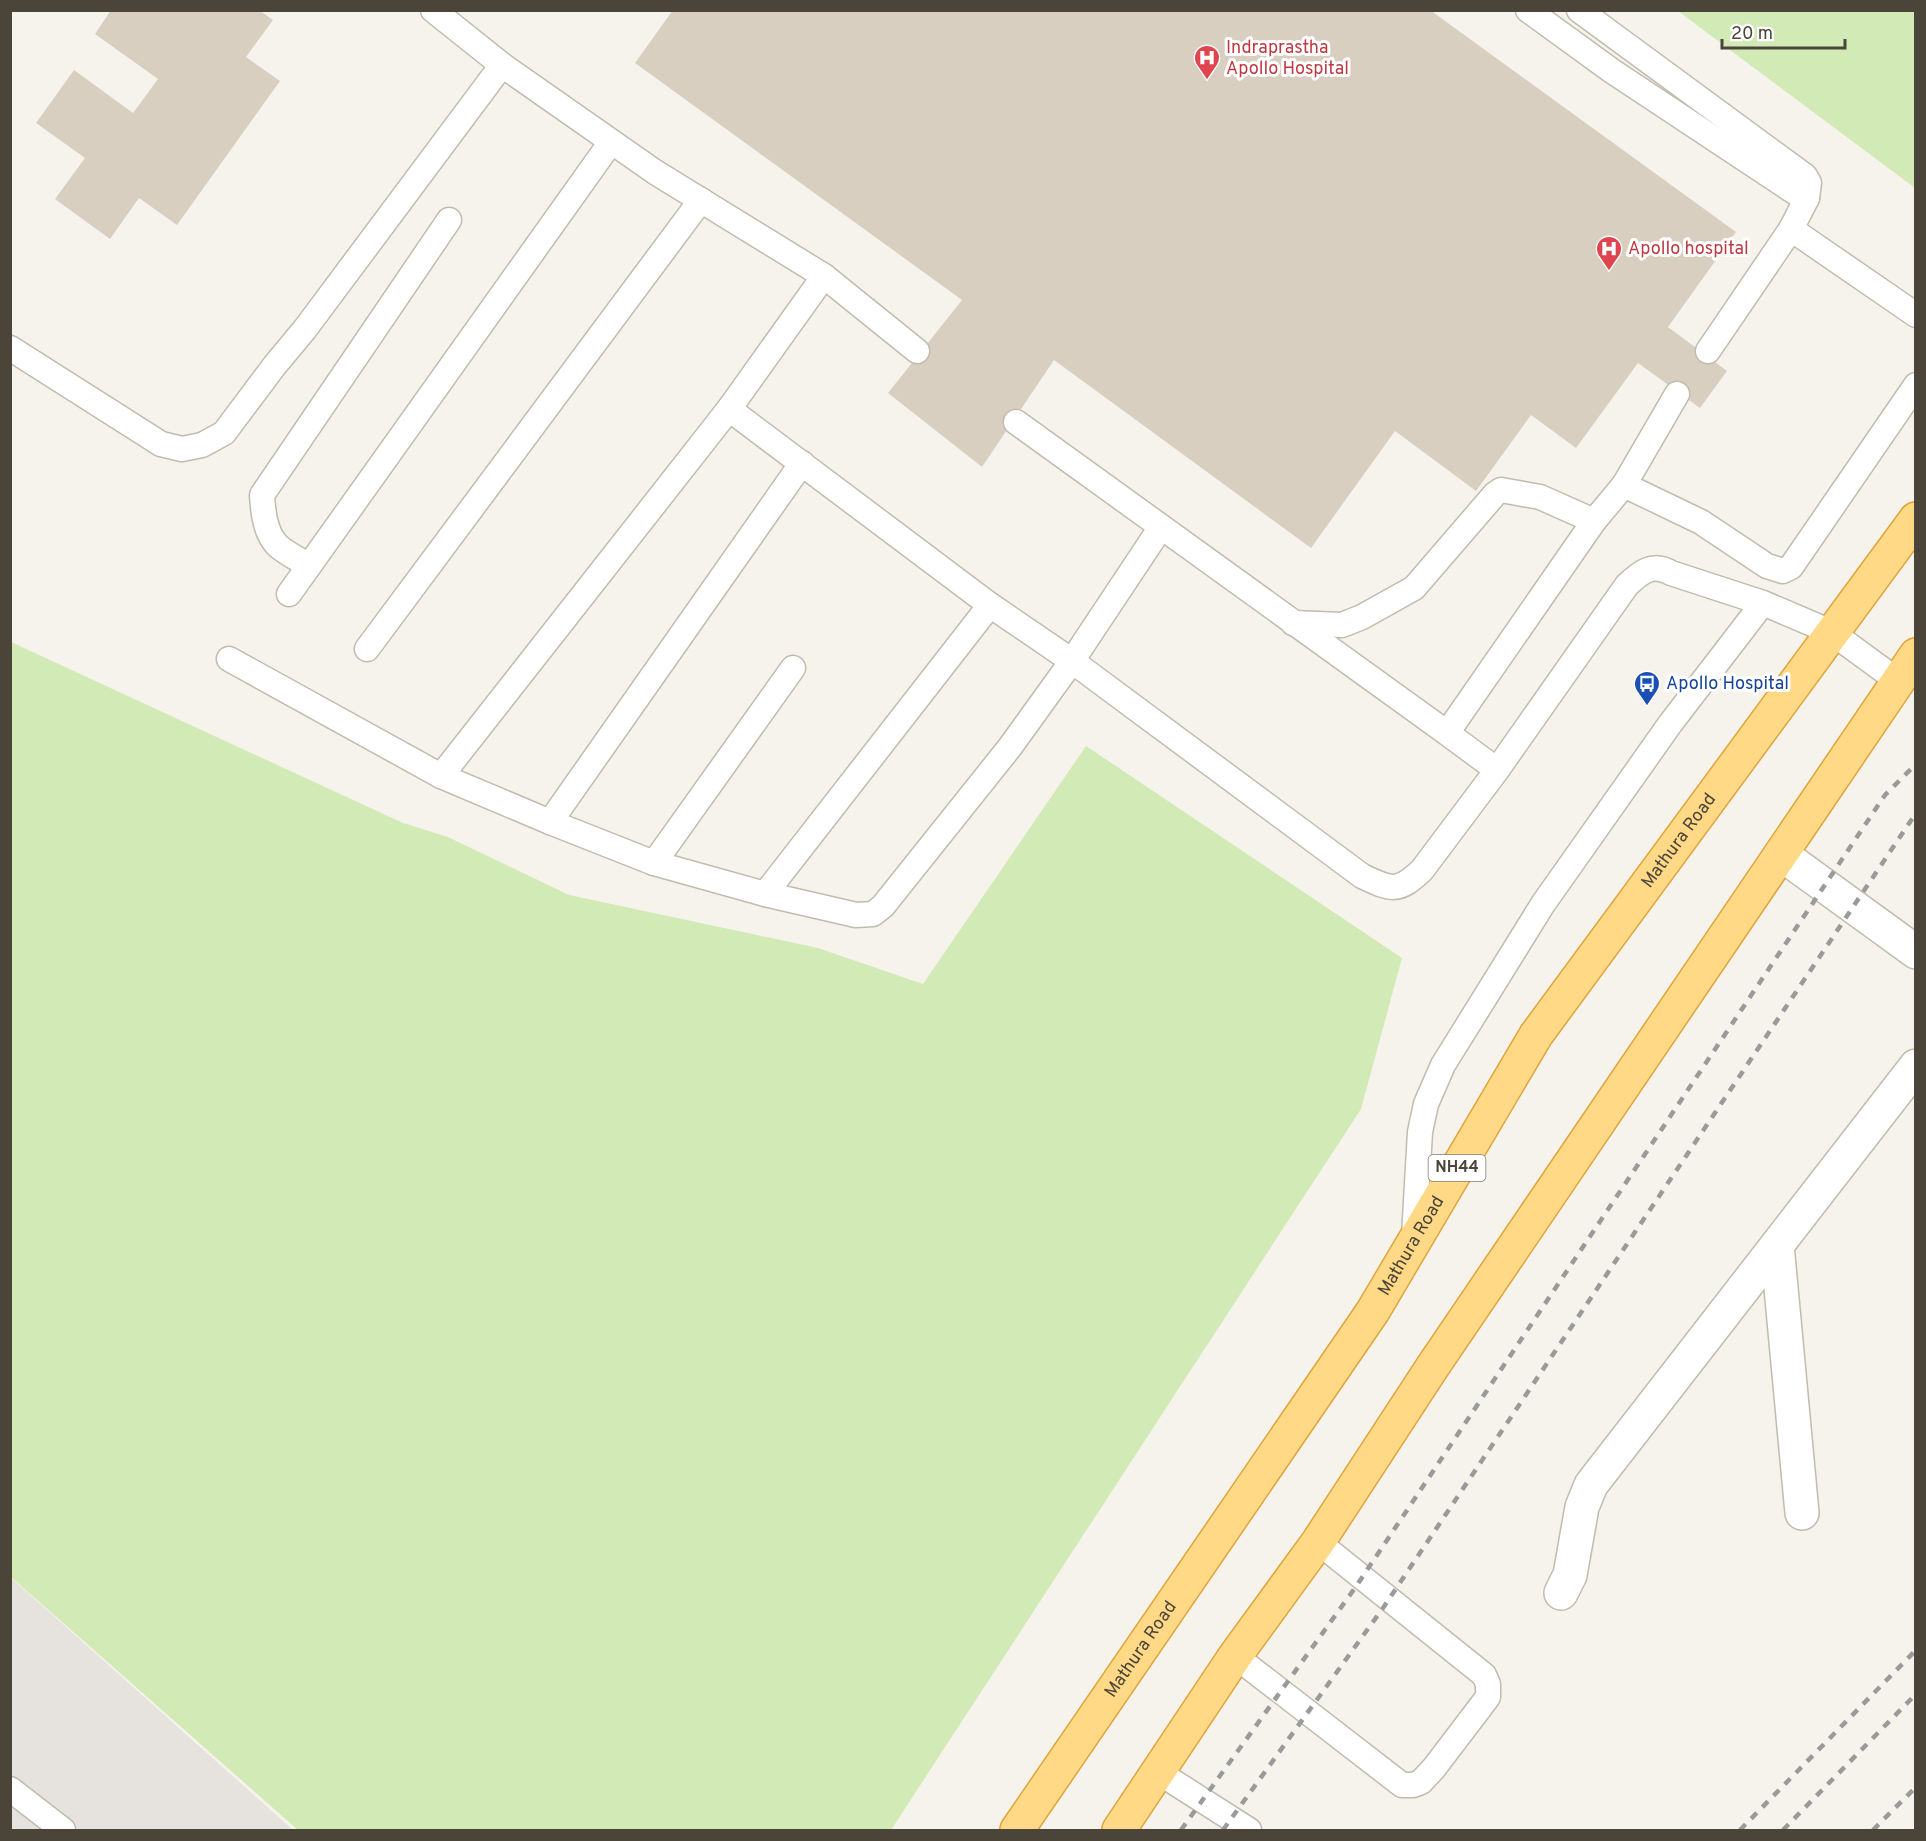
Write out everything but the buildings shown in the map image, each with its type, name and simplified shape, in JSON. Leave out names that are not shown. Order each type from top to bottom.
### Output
[{"type":"highway","name":"Mathura Road","points":[[1017,1830],[1366,1321],[1536,1035],[1916,519]]},
{"type":"highway","points":[[1119,1830],[1235,1656],[1318,1542],[1433,1366],[1907,668]]},
{"type":"street","points":[[1781,854],[1916,952]]},
{"type":"street","points":[[1561,1593],[1570,1575],[1582,1507],[1591,1485],[1916,1066]]},
{"type":"street","points":[[1777,1245],[1802,1513]]},
{"type":"lane","points":[[433,10],[502,65],[655,172],[824,276],[917,351]]},
{"type":"lane","points":[[1528,10],[1612,71],[1796,194],[1807,198]]},
{"type":"lane","points":[[1579,10],[1805,176],[1809,183],[1807,198],[1791,229],[1707,351]]},
{"type":"lane","points":[[10,348],[161,444],[182,449],[202,445],[224,433],[305,329],[502,65]]},
{"type":"lane","points":[[289,594],[611,142]]},
{"type":"lane","points":[[366,649],[701,200]]},
{"type":"lane","points":[[309,566],[277,544],[262,513],[262,495],[449,220]]},
{"type":"lane","points":[[1791,229],[1916,315]]},
{"type":"lane","points":[[441,776],[729,409],[824,276]]},
{"type":"lane","points":[[1624,485],[1701,522],[1767,566],[1783,571],[1791,567],[1916,385]]},
{"type":"lane","points":[[1447,733],[1594,520],[1624,485],[1677,394]]},
{"type":"lane","points":[[729,409],[990,605],[1072,661],[1362,876],[1382,885],[1398,887],[1410,881],[1422,870],[1497,770],[1627,585],[1641,572],[1648,569],[1664,569],[1763,603],[1907,668]]},
{"type":"lane","points":[[1016,422],[1497,770]]},
{"type":"lane","points":[[550,822],[802,463]]},
{"type":"lane","points":[[1293,623],[1342,626],[1414,588],[1501,490],[1540,497],[1594,520]]},
{"type":"lane","points":[[229,659],[441,776],[550,822],[654,863],[765,894],[856,915],[873,914],[884,906],[1010,747],[1072,661],[1161,527]]},
{"type":"lane","points":[[1414,1242],[1420,1132],[1426,1104],[1443,1065],[1543,904],[1670,724],[1763,603]]},
{"type":"lane","points":[[765,894],[990,605]]},
{"type":"lane","points":[[654,863],[793,668]]},
{"type":"lane","points":[[1235,1656],[1401,1785],[1421,1782],[1488,1697],[1488,1684],[1484,1675],[1318,1542]]},
{"type":"lane","points":[[1158,1772],[1248,1830]]},
{"type":"lane","points":[[10,1789],[63,1830]]},
{"type":"shaded area","points":[[10,1577],[56,1618],[293,1830],[11,1830]]},
{"type":"green space","points":[[1678,11],[1915,11],[1915,188]]},
{"type":"green space","points":[[11,642],[403,823],[448,837],[569,895],[818,948],[923,984],[1086,746],[1402,958],[1361,1109],[891,1830],[298,1830],[11,1577]]},
{"type":"railway","points":[[1181,1830],[1355,1588],[1885,795],[1916,764]]},
{"type":"railway","points":[[1223,1830],[1383,1608],[1916,813]]},
{"type":"railway","points":[[1740,1830],[1916,1650]]},
{"type":"railway","points":[[1783,1830],[1916,1694]]},
{"type":"railway","points":[[1873,1830],[1916,1787]]},
{"type":"place","name":"Indraprastha Apollo Hospital","points":[[1207,81]]},
{"type":"place","name":"Apollo hospital","points":[[1609,272]]},
{"type":"place","name":"Apollo Hospital","points":[[1647,707]]}]
